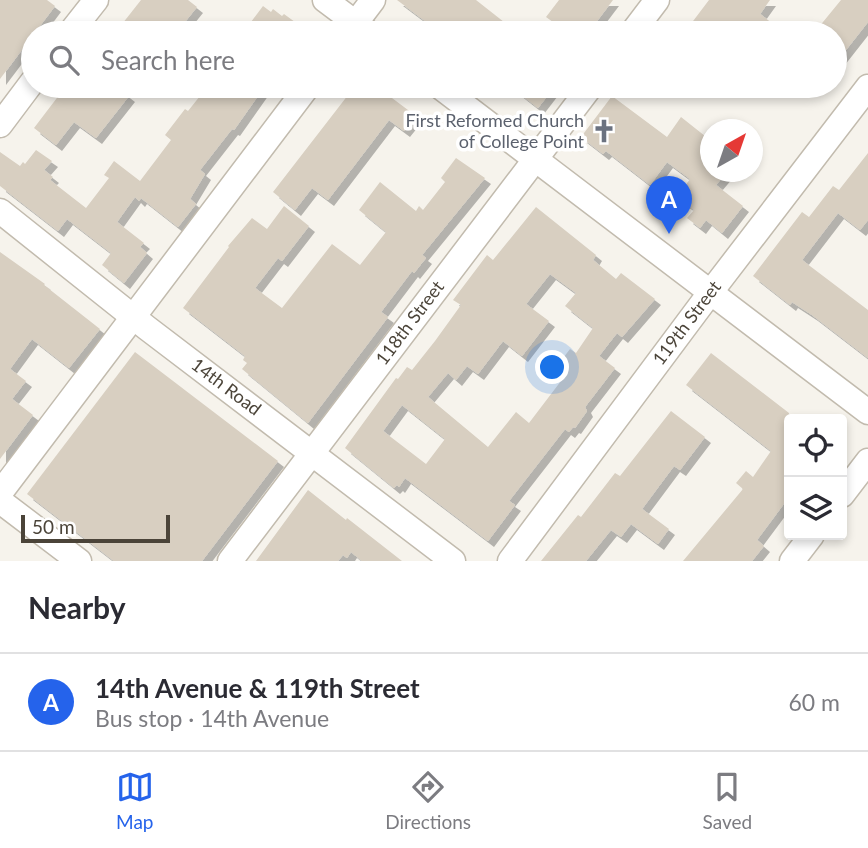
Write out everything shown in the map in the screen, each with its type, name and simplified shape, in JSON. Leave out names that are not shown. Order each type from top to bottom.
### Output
[{"type":"street","points":[[79,21],[96,0]]},
{"type":"street","points":[[326,0],[348,21]]},
{"type":"street","points":[[362,21],[373,0]]},
{"type":"street","points":[[641,21],[657,0]]},
{"type":"street","name":"119th Street","points":[[509,561],[868,87]]},
{"type":"street","points":[[0,125],[21,97]]},
{"type":"street","points":[[79,561],[1,501],[134,317],[299,98]]},
{"type":"street","points":[[455,98],[868,412]]},
{"type":"street","name":"118th Street","points":[[230,561],[582,98]]},
{"type":"street","name":"14th Road","points":[[0,211],[453,561]]},
{"type":"street","points":[[847,488],[868,461]]},
{"type":"street","points":[[792,561],[808,540]]},
{"type":"building","points":[[0,0],[47,0],[55,6],[44,21],[21,21],[21,51],[0,79]]},
{"type":"building","points":[[141,0],[188,0],[197,7],[186,21],[124,21]]},
{"type":"building","points":[[397,0],[476,0],[503,21],[425,21]]},
{"type":"building","points":[[559,0],[613,0],[597,21],[552,21],[546,17]]},
{"type":"building","points":[[709,0],[770,0],[760,14],[769,21],[693,21]]},
{"type":"building","points":[[841,0],[868,0],[868,22],[847,49],[847,21],[824,21]]},
{"type":"building","points":[[263,6],[294,21],[252,21]]},
{"type":"building","points":[[57,98],[127,98],[96,138],[74,122],[56,145],[34,128]]},
{"type":"building","points":[[198,98],[257,98],[200,170],[205,174],[190,199],[196,204],[178,227],[141,198],[139,201],[135,197],[117,222],[144,243],[140,247],[147,253],[124,283],[102,265],[111,253],[67,219],[58,231],[0,186],[0,152],[20,166],[23,162],[25,164],[36,150],[52,161],[44,170],[53,177],[50,180],[86,208],[109,178],[104,175],[114,161],[140,181],[171,140],[165,135],[185,109],[188,111]]},
{"type":"building","points":[[346,98],[392,98],[416,116],[404,131],[389,120],[328,200],[312,188],[295,210],[273,192]]},
{"type":"building","points":[[525,98],[546,98],[538,108]]},
{"type":"building","points":[[610,98],[615,98],[667,137],[681,117],[700,132],[700,182],[719,182],[716,185],[743,206],[722,233],[706,220],[700,228],[687,218],[694,210],[677,197],[690,179],[667,162],[650,185],[606,151],[603,154],[581,137]]},
{"type":"building","points":[[868,153],[868,220],[860,230],[838,213],[802,260],[868,310],[868,358],[812,315],[792,302],[790,305],[753,276],[802,212],[809,217],[833,186],[839,190]]},
{"type":"building","points":[[456,158],[485,178],[422,255],[426,258],[414,273],[412,271],[381,312],[388,317],[308,423],[242,369],[247,363],[243,360],[245,356],[183,308],[252,218],[267,229],[284,206],[309,226],[282,261],[278,258],[255,288],[282,308],[332,244],[360,265],[386,232],[359,210],[380,182],[416,211],[419,206],[423,210],[445,182],[441,178]]},
{"type":"building","points":[[536,207],[596,255],[593,260],[616,279],[621,273],[655,299],[622,337],[617,333],[599,356],[615,368],[585,407],[587,411],[575,428],[569,432],[565,429],[509,501],[515,505],[488,541],[405,478],[399,487],[397,485],[394,488],[345,448],[396,378],[398,379],[407,367],[412,370],[435,341],[461,305],[453,300],[487,255],[493,260]],"holes":[[[550,274],[576,293],[565,306],[593,328],[576,353],[570,349],[554,370],[564,377],[529,423],[516,412],[488,447],[428,397],[448,373],[456,380],[467,366],[478,374],[503,341],[522,356],[549,321],[526,304]],[[402,405],[445,439],[426,464],[383,431]]]},
{"type":"building","points":[[0,252],[100,329],[69,368],[32,339],[10,369],[26,381],[12,399],[33,415],[0,459]]},
{"type":"building","points":[[135,352],[278,461],[202,561],[114,561],[27,494]]},
{"type":"building","points":[[711,353],[789,413],[784,414],[784,504],[757,540],[764,546],[752,561],[683,561],[743,489],[736,483],[746,471],[753,477],[771,451],[686,385]]},
{"type":"building","points":[[671,411],[705,437],[680,470],[674,466],[642,509],[669,529],[658,544],[631,524],[621,537],[611,530],[586,561],[541,561],[578,515],[581,517],[615,473],[620,476]]},
{"type":"building","points":[[308,490],[402,561],[362,561],[351,552],[347,558],[343,555],[338,561],[256,561]]},
{"type":"place","name":"First Reformed Church of College Point","points":[[604,131]]},
{"type":"place","name":"14th Avenue & 119th Street","points":[[669,234]]}]
